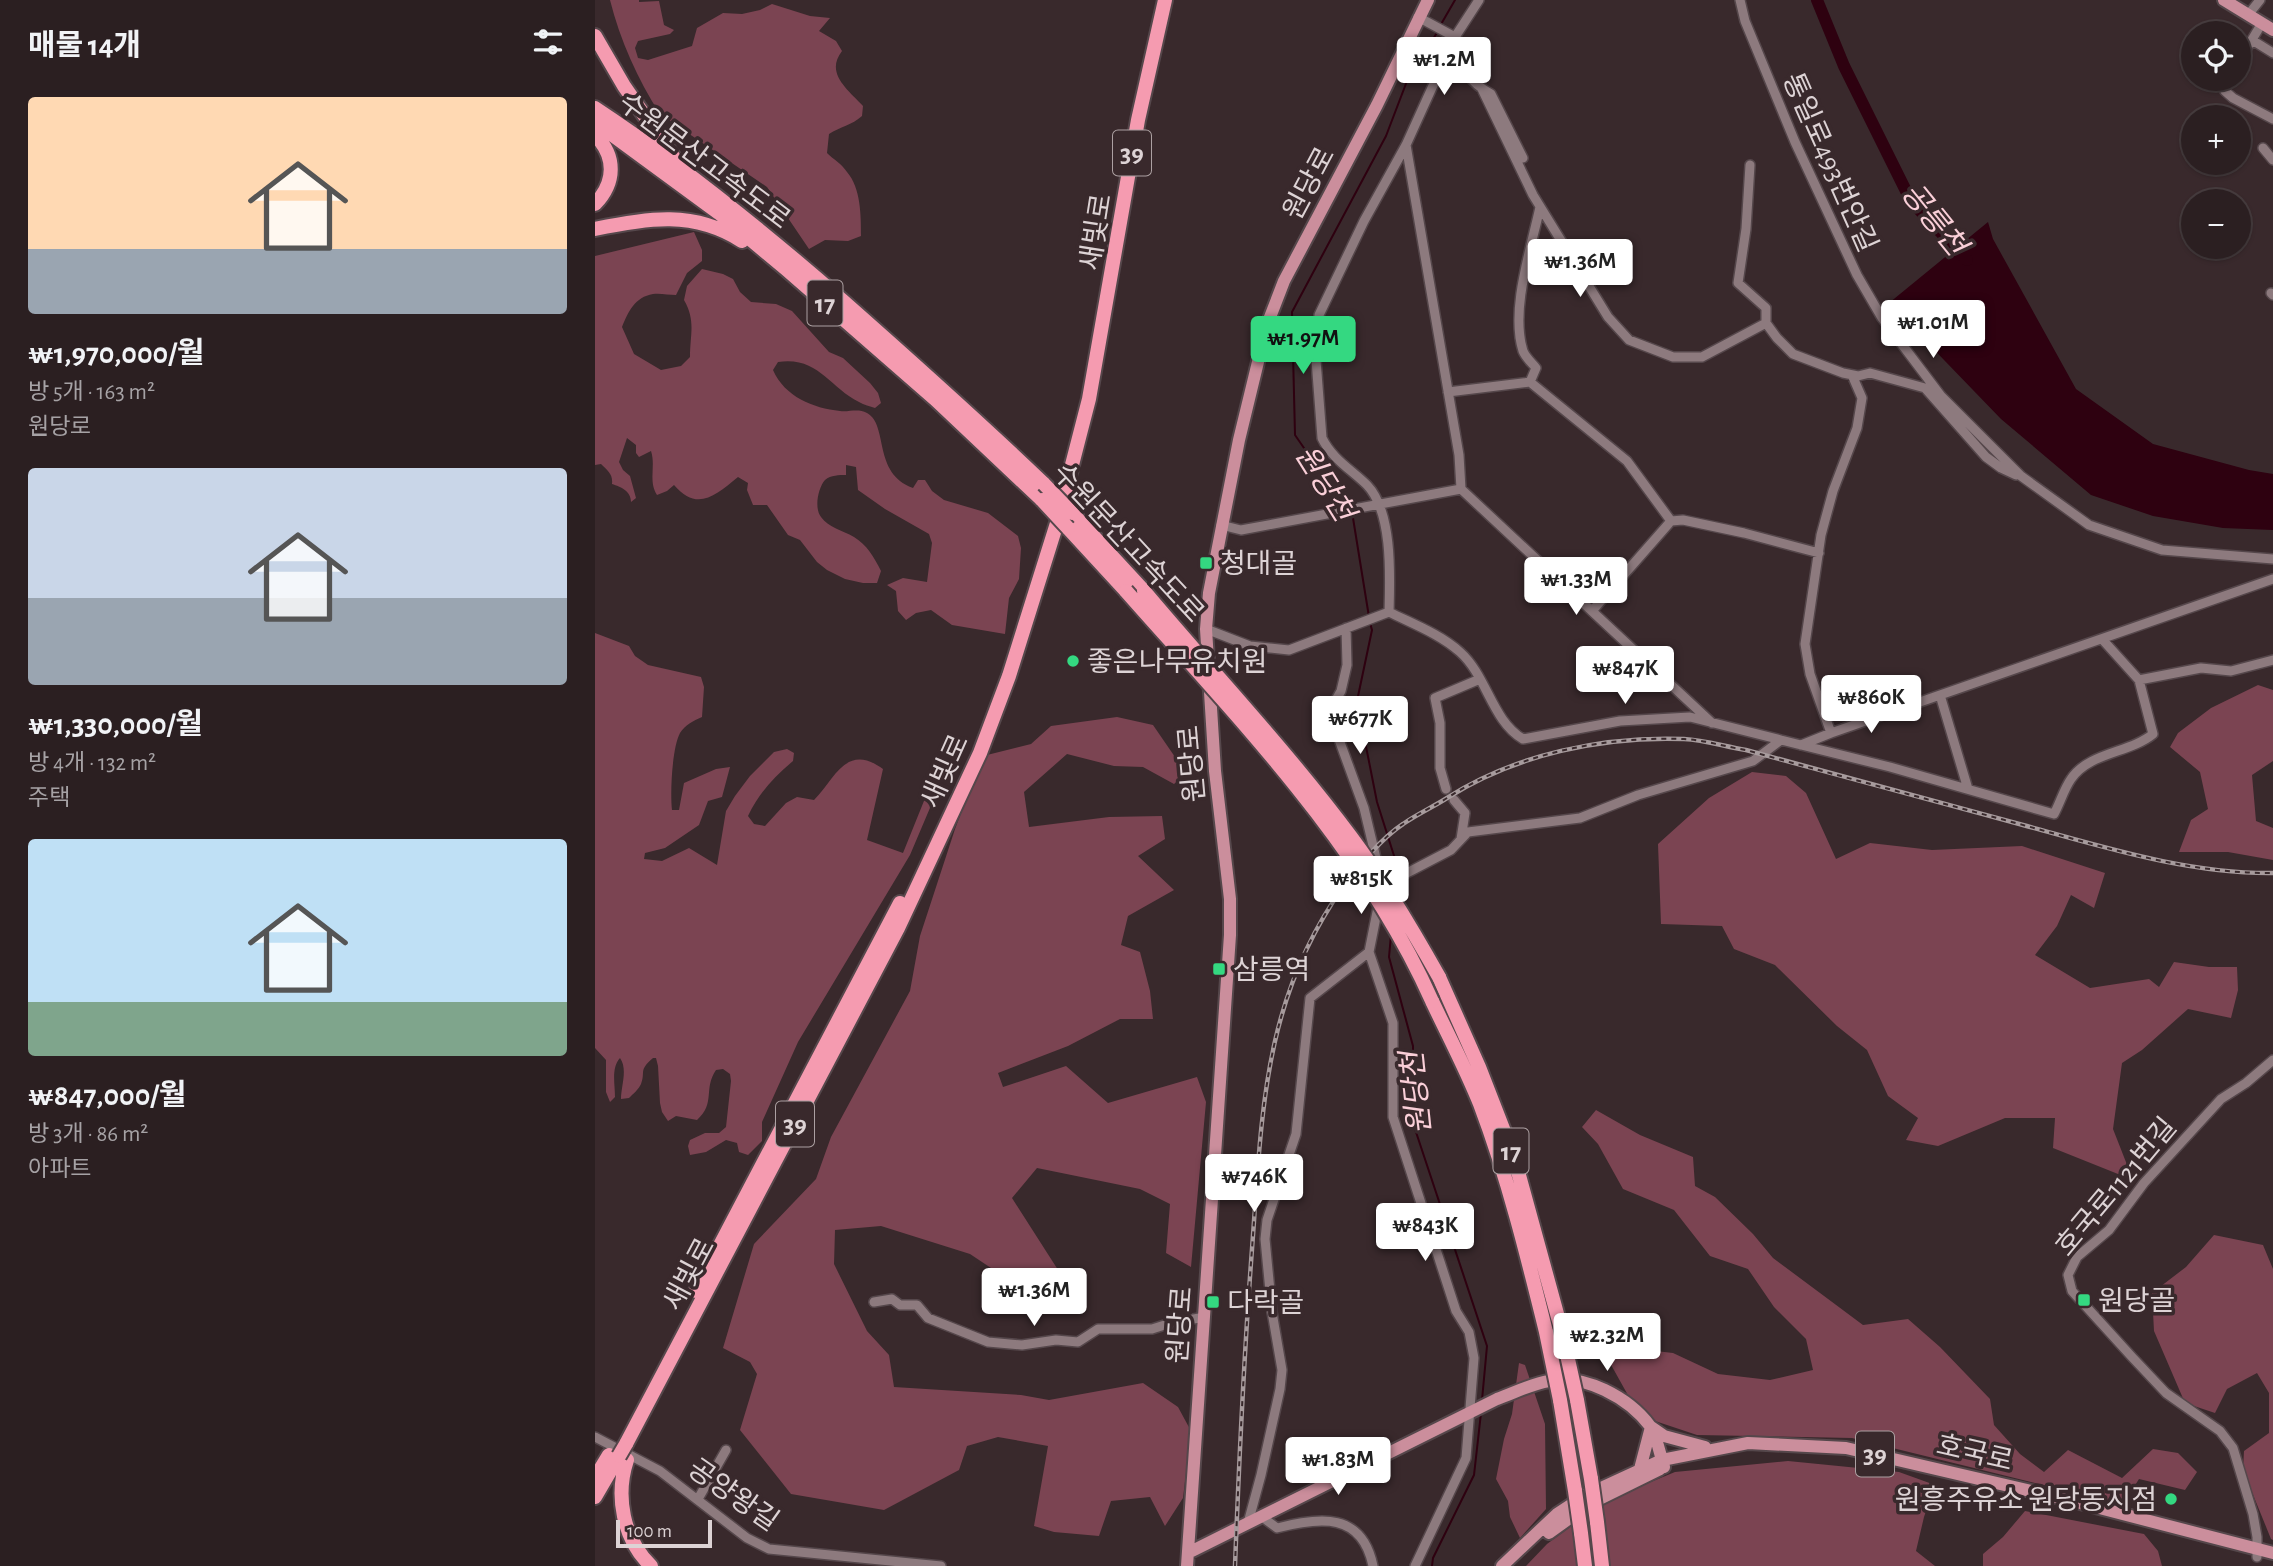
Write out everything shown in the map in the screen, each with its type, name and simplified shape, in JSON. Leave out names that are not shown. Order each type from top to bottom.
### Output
[{"type":"highway","name":"새빛로","points":[[1098,332],[1130,112],[1156,0]]},
{"type":"highway","name":"새빛로","points":[[595,1497],[624,1447],[894,914],[980,753],[1046,544],[1098,332],[1138,120],[1165,0]]},
{"type":"highway","points":[[595,36],[624,86],[681,168]]},
{"type":"highway","name":"수원문산고속도로","points":[[595,108],[681,168],[750,222],[968,412],[1044,484],[1144,591],[1296,766],[1346,830],[1397,905],[1439,977],[1479,1067],[1514,1157],[1562,1332],[1577,1400],[1604,1566]]},
{"type":"highway","name":"수원문산고속도로","points":[[595,122],[719,213],[786,269],[935,399],[1042,500],[1238,718],[1320,816],[1388,917],[1420,974],[1490,1131],[1515,1210],[1546,1332],[1575,1491],[1584,1566]]},
{"type":"highway","points":[[595,135],[605,146],[610,160],[610,178],[604,195],[595,204]]},
{"type":"highway","points":[[595,229],[630,221],[672,218],[699,221],[733,235],[786,269]]},
{"type":"highway","name":"새빛로","points":[[595,1478],[624,1447]]},
{"type":"highway","points":[[624,1447],[620,1490],[624,1515],[641,1557],[651,1566]]},
{"type":"main road","name":"원당로","points":[[1188,1559],[1230,935],[1230,899],[1215,771],[1206,629],[1209,593],[1221,525],[1267,325],[1284,281],[1428,0]]},
{"type":"main road","points":[[2224,0],[2267,27]]},
{"type":"main road","points":[[1188,1559],[1261,1516],[1470,1412],[1497,1399],[1551,1380],[1582,1382],[1598,1387],[1615,1396],[1664,1436],[1712,1449]]},
{"type":"main road","points":[[1651,1427],[1663,1464]]},
{"type":"main road","points":[[1640,1469],[1651,1427]]},
{"type":"main road","name":"호국로","points":[[1512,1566],[1560,1523],[1663,1464],[1712,1449],[1748,1443],[1846,1448],[1980,1478],[2257,1553],[2273,1561]]},
{"type":"main road","name":"호국로","points":[[1502,1566],[1557,1514],[1586,1495],[1640,1469],[1750,1450],[1849,1454],[1951,1476],[2188,1537],[2257,1553],[2273,1553]]},
{"type":"street","points":[[1386,613],[1390,558],[1380,504],[1370,487],[1328,450],[1322,438],[1317,360],[1319,315],[1364,221],[1406,145],[1455,37],[1479,0]]},
{"type":"street","name":"통일로493번안길","points":[[1740,0],[1745,20],[1795,142],[1857,275],[1882,318],[1941,396],[2021,476],[2089,525],[2162,550],[2273,559]]},
{"type":"street","points":[[2248,15],[2260,0]]},
{"type":"street","points":[[1419,17],[1455,37],[1465,74],[1491,94],[1524,158]]},
{"type":"street","points":[[2267,27],[2252,40],[2273,53]]},
{"type":"street","points":[[1482,89],[1540,207],[1608,317],[1629,340],[1673,357],[1702,357],[1766,323]]},
{"type":"street","points":[[2225,91],[2273,119]]},
{"type":"street","points":[[1406,145],[1459,455],[1461,489],[1712,723]]},
{"type":"street","points":[[2263,148],[2273,160]]},
{"type":"street","points":[[1750,165],[1746,229],[1738,283],[1766,308],[1766,323],[1777,338],[1793,354],[1852,375],[1870,373],[1925,388],[1986,457],[2001,468],[2021,476]]},
{"type":"street","points":[[1530,382],[1536,369],[1524,353],[1519,324],[1523,289],[1540,207]]},
{"type":"street","points":[[1831,733],[1810,674],[1805,644],[1821,535],[1833,491],[1857,428],[1862,398],[1852,375]]},
{"type":"street","points":[[1448,392],[1530,382],[1626,461],[1671,521]]},
{"type":"street","points":[[1221,525],[1241,530],[1461,489]]},
{"type":"street","points":[[1592,611],[1671,521],[1683,520],[1744,533],[1819,553]]},
{"type":"street","points":[[1801,745],[2273,579]]},
{"type":"street","points":[[1206,629],[1250,646],[1289,650],[1386,613],[1431,632],[1461,653],[1480,679],[1510,732],[1523,739],[1620,721],[1690,717],[2054,814],[2072,777],[2091,761],[2144,742],[2153,734],[2139,680],[2102,639]]},
{"type":"street","points":[[1350,626],[1347,665],[1341,691],[1333,705],[1337,734],[1364,808],[1384,884],[1369,951],[1393,1023],[1393,1117],[1456,1311],[1469,1332],[1474,1358],[1465,1458],[1415,1566]]},
{"type":"street","points":[[2139,680],[2201,668],[2231,671],[2273,660]]},
{"type":"street","points":[[1446,789],[1440,768],[1440,723],[1435,698],[1480,679]]},
{"type":"street","points":[[1940,695],[1968,789]]},
{"type":"street","points":[[1384,884],[1451,850],[1468,832],[1580,818],[1638,795],[1753,761],[1781,740]]},
{"type":"street","points":[[1454,800],[1465,813],[1461,840]]},
{"type":"street","points":[[1248,1523],[1261,1475],[1282,1370],[1272,1312],[1265,1239],[1267,1220],[1296,1134],[1311,998],[1369,951]]},
{"type":"street","name":"호국로1121번길","points":[[2257,1553],[2253,1514],[2233,1448],[2220,1432],[2166,1393],[2072,1291],[2069,1275],[2077,1257],[2109,1230],[2144,1183],[2221,1099],[2246,1083],[2273,1060]]},
{"type":"street","points":[[874,1302],[892,1299],[900,1305],[916,1305],[928,1318],[988,1342],[1022,1345],[1056,1340],[1078,1342],[1098,1329],[1153,1329],[1205,1317]]},
{"type":"street","name":"공양왕길","points":[[595,1437],[660,1471],[747,1538],[769,1549],[941,1566]]},
{"type":"street","points":[[698,1499],[726,1450]]},
{"type":"street","points":[[1261,1516],[1277,1528],[1315,1521],[1336,1522],[1352,1529],[1369,1548],[1373,1566]]},
{"type":"shaded area","points":[[610,0],[659,1],[664,25],[674,30],[670,34],[638,41],[635,48],[638,58],[648,60],[692,46],[697,28],[723,13],[742,14],[772,4],[810,16],[830,18],[819,31],[836,41],[842,51],[837,59],[837,74],[863,106],[862,116],[829,134],[827,153],[845,169],[855,186],[861,236],[848,241],[825,240],[809,249],[767,187],[660,114],[631,59]]},
{"type":"shaded area","name":"공릉천","points":[[1988,222],[1993,239],[2076,389],[2153,444],[2273,474],[2273,530],[2223,528],[2153,516],[2091,495],[2001,419],[1889,303]]},
{"type":"shaded area","points":[[694,232],[702,250],[702,261],[687,273],[676,295],[656,294],[641,298],[627,316],[622,327],[634,354],[661,370],[681,366],[690,357],[691,321],[684,300],[687,286],[702,269],[733,279],[740,292],[751,302],[776,304],[792,311],[829,352],[843,358],[870,383],[878,393],[881,403],[875,408],[861,403],[813,368],[792,361],[778,362],[773,370],[792,394],[820,407],[867,413],[878,428],[886,461],[900,481],[913,488],[918,480],[925,480],[932,491],[944,500],[988,513],[1018,536],[1021,548],[1019,579],[1009,598],[1005,634],[952,625],[931,610],[916,613],[906,620],[898,611],[896,591],[887,585],[903,578],[927,582],[932,543],[929,534],[858,490],[856,467],[846,465],[846,475],[832,476],[825,480],[819,493],[818,509],[828,524],[854,537],[870,552],[881,571],[877,583],[845,579],[827,570],[800,540],[788,535],[767,505],[753,505],[747,490],[748,483],[738,477],[706,498],[690,498],[674,485],[657,495],[653,484],[651,451],[639,457],[636,445],[627,438],[619,462],[630,476],[636,498],[631,502],[627,492],[612,484],[611,475],[606,469],[601,464],[595,465],[595,256]]},
{"type":"shaded area","points":[[595,633],[629,646],[635,656],[648,665],[701,677],[704,687],[702,717],[682,730],[675,749],[672,810],[679,810],[684,783],[716,769],[730,767],[722,797],[708,801],[699,825],[665,848],[645,853],[644,859],[662,861],[689,848],[717,865],[726,811],[750,776],[774,752],[787,749],[794,753],[793,761],[757,800],[748,816],[754,824],[765,826],[786,803],[797,797],[814,800],[842,766],[850,761],[860,760],[883,769],[867,840],[903,853],[930,786],[938,789],[910,855],[798,1042],[762,1122],[762,1141],[748,1155],[739,1152],[737,1143],[726,1140],[706,1152],[690,1155],[690,1140],[705,1133],[719,1133],[726,1127],[731,1081],[730,1074],[723,1069],[716,1070],[712,1077],[706,1108],[697,1120],[676,1116],[668,1121],[662,1112],[656,1058],[645,1066],[637,1090],[629,1098],[621,1099],[624,1072],[620,1058],[614,1071],[615,1097],[610,1102],[606,1092],[606,1060],[595,1048]]},
{"type":"shaded area","points":[[2258,685],[2273,690],[2273,761],[2252,775],[2256,821],[2273,828],[2273,860],[2228,852],[2179,852],[2191,820],[2208,809],[2200,772],[2170,747],[2178,733],[2211,708]]},
{"type":"shaded area","points":[[1117,717],[1153,725],[1186,773],[1174,784],[1143,767],[1114,766],[1067,754],[1024,792],[1029,827],[1109,817],[1162,816],[1165,839],[1138,856],[1174,890],[1128,916],[1121,945],[1140,952],[1150,991],[1153,1019],[1120,1019],[1068,1046],[998,1073],[1003,1087],[1066,1066],[1108,1103],[1197,1077],[1206,1102],[1191,1267],[1166,1253],[1170,1204],[1140,1189],[1037,1168],[1012,1198],[1060,1273],[1049,1289],[1000,1274],[970,1254],[881,1226],[835,1230],[834,1264],[867,1331],[889,1355],[894,1387],[1021,1395],[1049,1400],[1143,1383],[1178,1407],[1191,1431],[1183,1498],[1165,1526],[1150,1497],[1111,1501],[1099,1536],[1054,1532],[1034,1526],[1048,1446],[998,1437],[967,1446],[959,1470],[884,1510],[791,1494],[740,1430],[757,1374],[750,1362],[723,1348],[754,1244],[816,1179],[831,1137],[910,991],[920,936],[955,829],[983,756],[1031,744],[1051,726]]},
{"type":"shaded area","points":[[1752,772],[1786,776],[1806,793],[1836,859],[1870,843],[1932,850],[2022,846],[2105,873],[2094,908],[2071,895],[2057,926],[2035,955],[2090,988],[2149,979],[2159,987],[2174,962],[2209,967],[2237,967],[2238,990],[2231,1018],[2188,1009],[2142,1050],[2122,1063],[2113,1129],[2133,1180],[2053,1148],[2055,1118],[2005,1118],[1938,1146],[1906,1140],[1918,1118],[1888,1096],[1867,1050],[1837,1026],[1775,965],[1734,949],[1722,926],[1661,924],[1658,844],[1709,798]]},
{"type":"shaded area","points":[[1596,1110],[1640,1135],[1693,1157],[1695,1186],[1715,1197],[1773,1258],[1863,1325],[1908,1319],[1940,1347],[1990,1399],[1994,1425],[2020,1454],[2044,1472],[2068,1450],[2122,1478],[2153,1449],[2178,1453],[2197,1472],[2185,1490],[2139,1479],[2120,1504],[1852,1438],[1697,1435],[1655,1421],[1634,1406],[1605,1354],[1599,1327],[1620,1332],[1647,1350],[1673,1353],[1718,1374],[1770,1380],[1813,1370],[1806,1339],[1774,1307],[1748,1269],[1710,1256],[1674,1210],[1623,1189],[1598,1144],[1582,1127]]},
{"type":"shaded area","points":[[2214,1235],[2263,1245],[2273,1269],[2273,1540],[2243,1470],[2244,1451],[2269,1433],[2269,1393],[2257,1373],[2227,1389],[2215,1413],[2185,1403],[2154,1331],[2152,1293],[2186,1267]]},
{"type":"shaded area","points":[[1519,1363],[1525,1365],[1545,1424],[1546,1509],[1520,1538],[1510,1517],[1508,1501],[1496,1479],[1512,1414]]},
{"type":"shaded area","points":[[1788,1461],[1899,1472],[1935,1485],[1916,1551],[1935,1566],[1526,1566],[1547,1544],[1607,1500],[1675,1472]]},
{"type":"shaded area","points":[[2025,1511],[2144,1534],[2158,1551],[2162,1566],[1983,1566],[1983,1554],[2003,1537]]},
{"type":"waterway","name":"원당천","points":[[1440,26],[1455,0]]},
{"type":"waterway","name":"공릉천","points":[[1817,0],[1844,66],[1911,201],[1967,260]]},
{"type":"waterway","name":"원당천","points":[[1344,506],[1295,435],[1292,312],[1386,136],[1407,81],[1438,31]]},
{"type":"waterway","name":"원당천","points":[[1349,513],[1353,518],[1369,617]]},
{"type":"waterway","name":"원당천","points":[[1370,623],[1372,630],[1357,701],[1377,802],[1397,873]]},
{"type":"waterway","name":"원당천","points":[[1391,935],[1389,957],[1413,1046],[1413,1123],[1487,1346],[1482,1400]]},
{"type":"waterway","name":"원당천","points":[[1432,1566],[1433,1558],[1474,1475],[1481,1413]]},
{"type":"railway","points":[[1235,1566],[1242,1408],[1259,1152],[1271,1061],[1281,1017],[1296,973],[1316,930],[1343,887],[1387,837],[1408,820],[1474,783],[1531,759],[1592,745],[1684,739],[1746,750],[2147,858],[2209,869],[2273,873]]},
{"type":"place","name":"청대골","points":[[1206,563]]},
{"type":"place","name":"좋은나무유치원","points":[[1073,661]]},
{"type":"place","name":"삼릉역","points":[[1219,969]]},
{"type":"place","name":"원당골","points":[[2084,1300]]},
{"type":"place","name":"다락골","points":[[1213,1302]]},
{"type":"place","name":"원흥주유소 원당동지점","points":[[2171,1499]]}]
